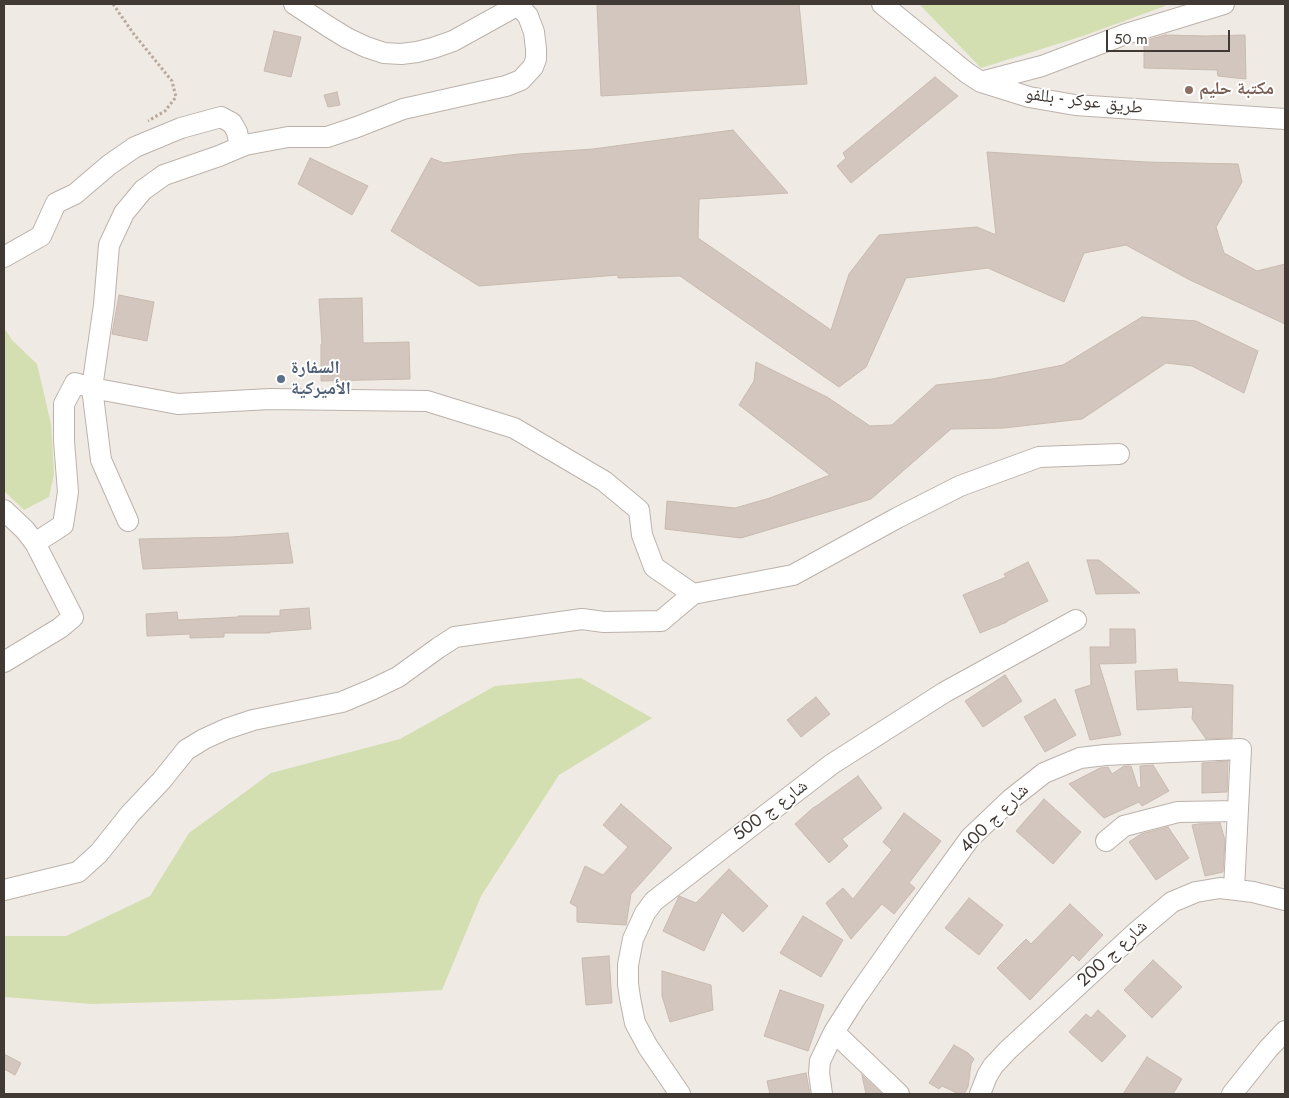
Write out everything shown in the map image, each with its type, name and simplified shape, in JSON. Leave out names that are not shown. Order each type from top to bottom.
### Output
[{"type":"street","points":[[128,520],[101,460],[92,388],[104,305],[109,245],[124,213],[143,190],[164,175],[245,145],[288,137],[327,137],[403,109],[506,86],[521,80],[533,67],[536,59],[534,32],[528,16],[519,4],[453,40],[433,48],[401,54],[384,53],[360,44],[329,27],[294,4]]},
{"type":"street","name":"طريق عوكر - بللفو","points":[[882,4],[967,73],[981,82],[1029,97],[1075,104],[1285,119]]},
{"type":"street","points":[[981,82],[1042,66],[1126,34],[1224,4]]},
{"type":"street","points":[[4,257],[41,236],[56,203],[75,194],[109,165],[135,147],[181,128],[221,117],[232,123],[237,132],[240,147]]},
{"type":"street","points":[[35,543],[62,524],[68,492],[64,441],[64,404],[75,384],[178,404],[270,400],[427,401],[514,428],[604,482],[639,510],[642,535],[654,567],[693,594]]},
{"type":"street","points":[[4,890],[78,872],[99,853],[186,750],[204,739],[253,720],[350,699],[398,677],[455,637],[582,619],[604,622],[661,621],[693,594],[793,575],[960,486],[1039,457],[1118,454]]},
{"type":"street","points":[[4,510],[25,530],[35,543],[73,617],[60,628],[4,662]]},
{"type":"street","name":"شارع ج 500","points":[[680,1094],[648,1048],[635,1022],[628,984],[628,966],[633,940],[645,913],[654,901],[832,764],[944,692],[1076,620]]},
{"type":"street","name":"شارع ج 400","points":[[822,1094],[819,1073],[820,1061],[834,1032],[860,991],[970,838],[1011,799],[1044,773],[1080,758],[1105,755],[1241,749],[1238,812]]},
{"type":"street","points":[[1106,841],[1124,826],[1178,812],[1238,812],[1234,889]]},
{"type":"street","name":"شارع ج 200","points":[[980,1094],[993,1066],[1008,1050],[1133,935],[1172,902],[1196,892],[1220,888],[1253,892],[1285,900]]},
{"type":"street","points":[[834,1032],[899,1094]]},
{"type":"street","points":[[1232,1094],[1268,1049],[1285,1032]]},
{"type":"path","points":[[113,4],[133,33],[172,80],[176,97],[165,111],[147,121]]},
{"type":"green space","points":[[919,4],[1165,4],[1165,6],[1083,36],[981,68]]},
{"type":"green space","points":[[4,328],[12,340],[37,364],[51,424],[54,474],[49,497],[24,510],[4,491]]},
{"type":"green space","points":[[581,678],[652,718],[559,775],[481,896],[442,990],[276,999],[92,1004],[4,997],[4,936],[66,936],[150,896],[189,833],[271,773],[400,739],[495,686]]},
{"type":"building","points":[[597,4],[799,4],[807,84],[601,96]]},
{"type":"building","points":[[274,31],[301,37],[291,77],[264,71]]},
{"type":"building","points":[[1165,35],[1245,35],[1246,79],[1218,76],[1217,70],[1144,68],[1144,41]]},
{"type":"building","points":[[935,77],[958,96],[851,183],[837,166],[846,158],[843,153]]},
{"type":"building","points":[[337,92],[340,105],[328,107],[324,95]]},
{"type":"building","points":[[733,130],[788,193],[699,199],[698,238],[831,330],[849,274],[879,235],[977,227],[996,235],[987,152],[1146,162],[1238,164],[1242,182],[1216,227],[1224,253],[1257,271],[1285,264],[1285,324],[1190,280],[1126,245],[1084,253],[1064,302],[988,268],[906,278],[866,367],[839,387],[680,276],[618,278],[618,275],[479,286],[391,231],[431,158],[444,163],[519,154],[593,149]]},
{"type":"building","points":[[310,158],[368,186],[352,215],[298,184]]},
{"type":"building","points":[[119,295],[154,302],[147,341],[112,334]]},
{"type":"building","points":[[362,298],[363,343],[409,342],[410,379],[321,381],[322,344],[319,299]]},
{"type":"building","points":[[1142,317],[1196,321],[1258,351],[1244,393],[1192,366],[1166,363],[1082,419],[1004,428],[951,429],[871,499],[741,538],[665,529],[667,501],[735,508],[770,498],[830,475],[739,405],[754,381],[756,362],[827,397],[870,426],[892,425],[936,385],[992,379],[1063,365]]},
{"type":"building","points":[[288,533],[293,563],[143,569],[139,539],[231,537]]},
{"type":"building","points":[[1087,560],[1099,560],[1140,593],[1096,594]]},
{"type":"building","points":[[1028,562],[1048,601],[1007,622],[980,633],[963,595],[1006,577],[1004,574]]},
{"type":"building","points":[[309,608],[311,629],[270,633],[224,633],[224,637],[190,638],[190,634],[147,636],[146,614],[177,612],[178,620],[238,616],[280,616],[280,610]]},
{"type":"building","points":[[1110,629],[1135,629],[1136,663],[1099,664],[1121,735],[1090,740],[1075,690],[1091,685],[1090,647],[1110,647]]},
{"type":"building","points":[[1177,669],[1178,682],[1233,685],[1232,738],[1206,739],[1192,719],[1193,707],[1137,710],[1135,671]]},
{"type":"building","points":[[1005,675],[1022,701],[983,727],[965,701]]},
{"type":"building","points":[[816,697],[830,714],[801,737],[787,720]]},
{"type":"building","points":[[1055,699],[1076,735],[1045,752],[1024,717]]},
{"type":"building","points":[[1228,761],[1227,792],[1202,793],[1202,763]]},
{"type":"building","points":[[1153,765],[1169,791],[1142,806],[1139,802],[1104,818],[1069,784],[1100,768],[1108,767],[1112,774],[1124,766],[1131,766],[1138,788],[1141,787],[1140,766]]},
{"type":"building","points":[[858,776],[882,808],[842,839],[848,846],[829,863],[795,824],[814,807]]},
{"type":"building","points":[[1044,799],[1081,832],[1053,864],[1016,831]]},
{"type":"building","points":[[621,804],[672,848],[631,894],[626,925],[577,922],[577,907],[570,903],[585,866],[603,875],[628,847],[603,825]]},
{"type":"building","points":[[904,813],[941,841],[909,883],[915,888],[894,914],[882,904],[851,939],[826,903],[843,888],[853,899],[892,850],[883,842]]},
{"type":"building","points":[[1220,823],[1225,840],[1223,872],[1205,876],[1192,825]]},
{"type":"building","points":[[1168,827],[1189,858],[1156,880],[1129,842],[1141,834]]},
{"type":"building","points":[[729,869],[768,906],[743,932],[722,912],[704,951],[663,931],[679,896],[696,903]]},
{"type":"building","points":[[969,898],[1003,925],[979,955],[945,928]]},
{"type":"building","points":[[1070,904],[1103,935],[1079,961],[1073,955],[1030,1000],[997,968],[1026,939],[1031,944]]},
{"type":"building","points":[[803,916],[843,940],[821,977],[780,953]]},
{"type":"building","points":[[609,956],[612,1003],[586,1005],[582,958]]},
{"type":"building","points":[[1153,960],[1182,987],[1152,1018],[1124,990]]},
{"type":"building","points":[[662,971],[711,985],[713,1010],[670,1022],[662,996]]},
{"type":"building","points":[[780,990],[824,1005],[808,1051],[764,1036]]},
{"type":"building","points":[[1098,1010],[1126,1036],[1102,1062],[1069,1032],[1086,1014],[1091,1018]]},
{"type":"building","points":[[954,1045],[974,1059],[971,1064],[968,1087],[964,1094],[959,1094],[942,1086],[939,1089],[929,1083]]},
{"type":"building","points":[[4,1054],[21,1063],[15,1075],[4,1069]]},
{"type":"building","points":[[1147,1057],[1182,1079],[1173,1094],[1123,1094]]},
{"type":"building","points":[[806,1073],[810,1094],[770,1094],[767,1081]]},
{"type":"building","points":[[862,1075],[882,1094],[866,1094]]},
{"type":"place","name":"مكتبة حليم","points":[[1189,90]]},
{"type":"place","name":"السفارة الأميركية","points":[[281,379]]}]
